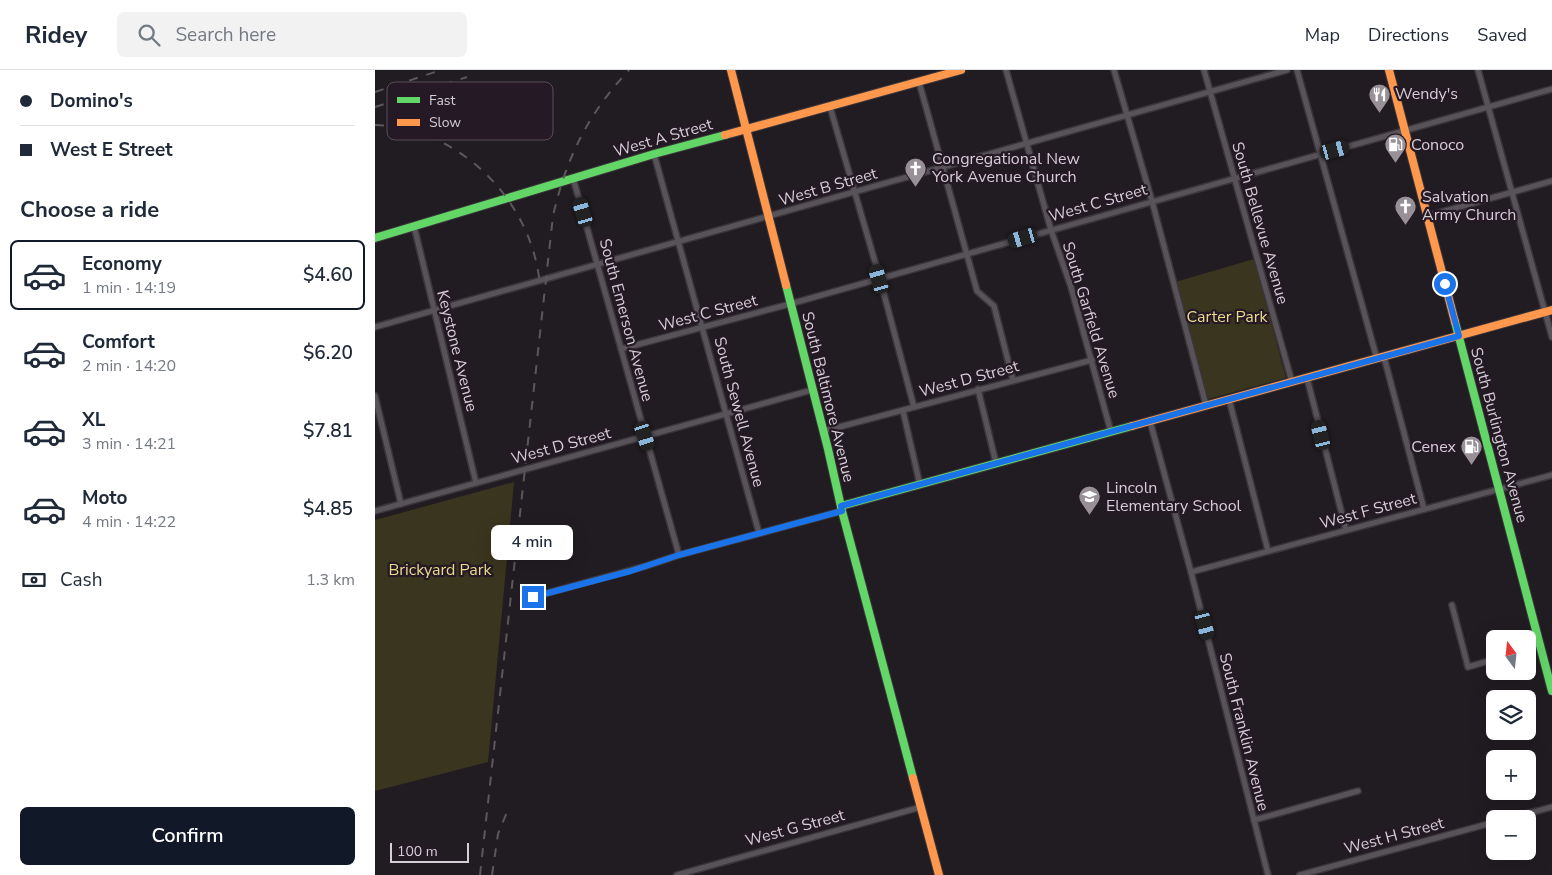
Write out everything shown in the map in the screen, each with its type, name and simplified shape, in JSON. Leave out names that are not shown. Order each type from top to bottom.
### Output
[{"type":"main road","name":"South Baltimore Avenue","points":[[731,70],[841,508],[939,875]]},
{"type":"main road","name":"West A Street","points":[[375,238],[654,154],[961,70]]},
{"type":"main road","name":"South Burlington Avenue","points":[[1389,70],[1552,691]]},
{"type":"main road","points":[[841,508],[920,484],[1549,311]]},
{"type":"street","name":"South Garfield Avenue","points":[[1006,70],[1051,230],[1071,287],[1111,432]]},
{"type":"street","points":[[1114,70],[1152,201],[1206,406]]},
{"type":"street","name":"South Bellevue Avenue","points":[[1204,70],[1292,382]]},
{"type":"street","name":"West B Street","points":[[375,327],[1287,70]]},
{"type":"street","points":[[1297,70],[1424,509]]},
{"type":"street","points":[[1478,70],[1512,192],[1549,311],[1552,337]]},
{"type":"street","points":[[919,82],[977,291],[994,306],[1013,380]]},
{"type":"street","name":"West C Street","points":[[621,349],[790,304],[1552,89]]},
{"type":"street","points":[[830,107],[914,407]]},
{"type":"street","name":"South Sewell Avenue","points":[[654,154],[759,533]]},
{"type":"street","name":"South Emerson Avenue","points":[[573,178],[679,555]]},
{"type":"street","points":[[1427,216],[1552,181]]},
{"type":"street","name":"Keystone Avenue","points":[[414,226],[476,482]]},
{"type":"street","name":"West D Street","points":[[823,431],[1092,360]]},
{"type":"street","points":[[1307,378],[1345,530]]},
{"type":"street","points":[[978,389],[996,463]]},
{"type":"street","name":"West D Street","points":[[375,511],[812,390]]},
{"type":"street","points":[[375,396],[401,504]]},
{"type":"street","points":[[1229,399],[1268,551]]},
{"type":"street","points":[[903,411],[920,484]]},
{"type":"street","name":"South Franklin Avenue","points":[[1150,421],[1269,875]]},
{"type":"street","name":"West F Street","points":[[1191,572],[1552,475]]},
{"type":"street","points":[[533,597],[627,572],[841,508]]},
{"type":"street","points":[[1451,605],[1468,667],[1486,661]]},
{"type":"street","points":[[1536,645],[1540,644]]},
{"type":"street","points":[[1254,820],[1358,791]]},
{"type":"street","name":"West G Street","points":[[677,875],[921,807]]},
{"type":"street","points":[[1536,811],[1552,807]]},
{"type":"street","name":"West H Street","points":[[1300,875],[1486,824]]},
{"type":"green space","name":"Carter Park","points":[[1254,259],[1286,378],[1208,399],[1175,282]]},
{"type":"green space","name":"Brickyard Park","points":[[514,482],[488,762],[375,791],[375,520]]},
{"type":"railway","points":[[405,82],[441,70]]},
{"type":"railway","points":[[480,875],[553,216],[558,195],[572,156],[590,120],[629,70]]},
{"type":"railway","points":[[452,82],[467,77]]},
{"type":"railway","points":[[375,92],[387,88]]},
{"type":"railway","points":[[375,107],[387,103]]},
{"type":"railway","points":[[375,125],[387,127]]},
{"type":"railway","points":[[436,140],[463,155],[487,175],[507,199],[523,226],[534,255],[540,286]]},
{"type":"railway","points":[[492,875],[498,834],[507,812]]},
{"type":"traffic: fast","points":[[375,238],[654,154],[725,135]]},
{"type":"traffic: fast","points":[[786,285],[842,511],[913,778]]},
{"type":"traffic: fast","points":[[1455,322],[1552,691]]},
{"type":"traffic: fast","points":[[841,506],[1132,426]]},
{"type":"traffic: slow","points":[[731,70],[786,285]]},
{"type":"traffic: slow","points":[[725,135],[961,70]]},
{"type":"traffic: slow","points":[[1389,70],[1455,322]]},
{"type":"traffic: slow","points":[[1132,426],[1552,310]]},
{"type":"traffic: slow","points":[[913,778],[939,875]]},
{"type":"place","name":"Wendy's","points":[[1379,113]]},
{"type":"place","name":"Conoco","points":[[1395,164]]},
{"type":"place","name":"Congregational New York Avenue Church","points":[[916,187]]},
{"type":"place","name":"Salvation Army Church","points":[[1406,225]]},
{"type":"place","name":"Cenex","points":[[1472,466]]},
{"type":"place","name":"Lincoln Elementary School","points":[[1090,516]]},
{"type":"route","points":[[533,597],[842,511],[841,506],[1459,336],[1445,284]]}]
